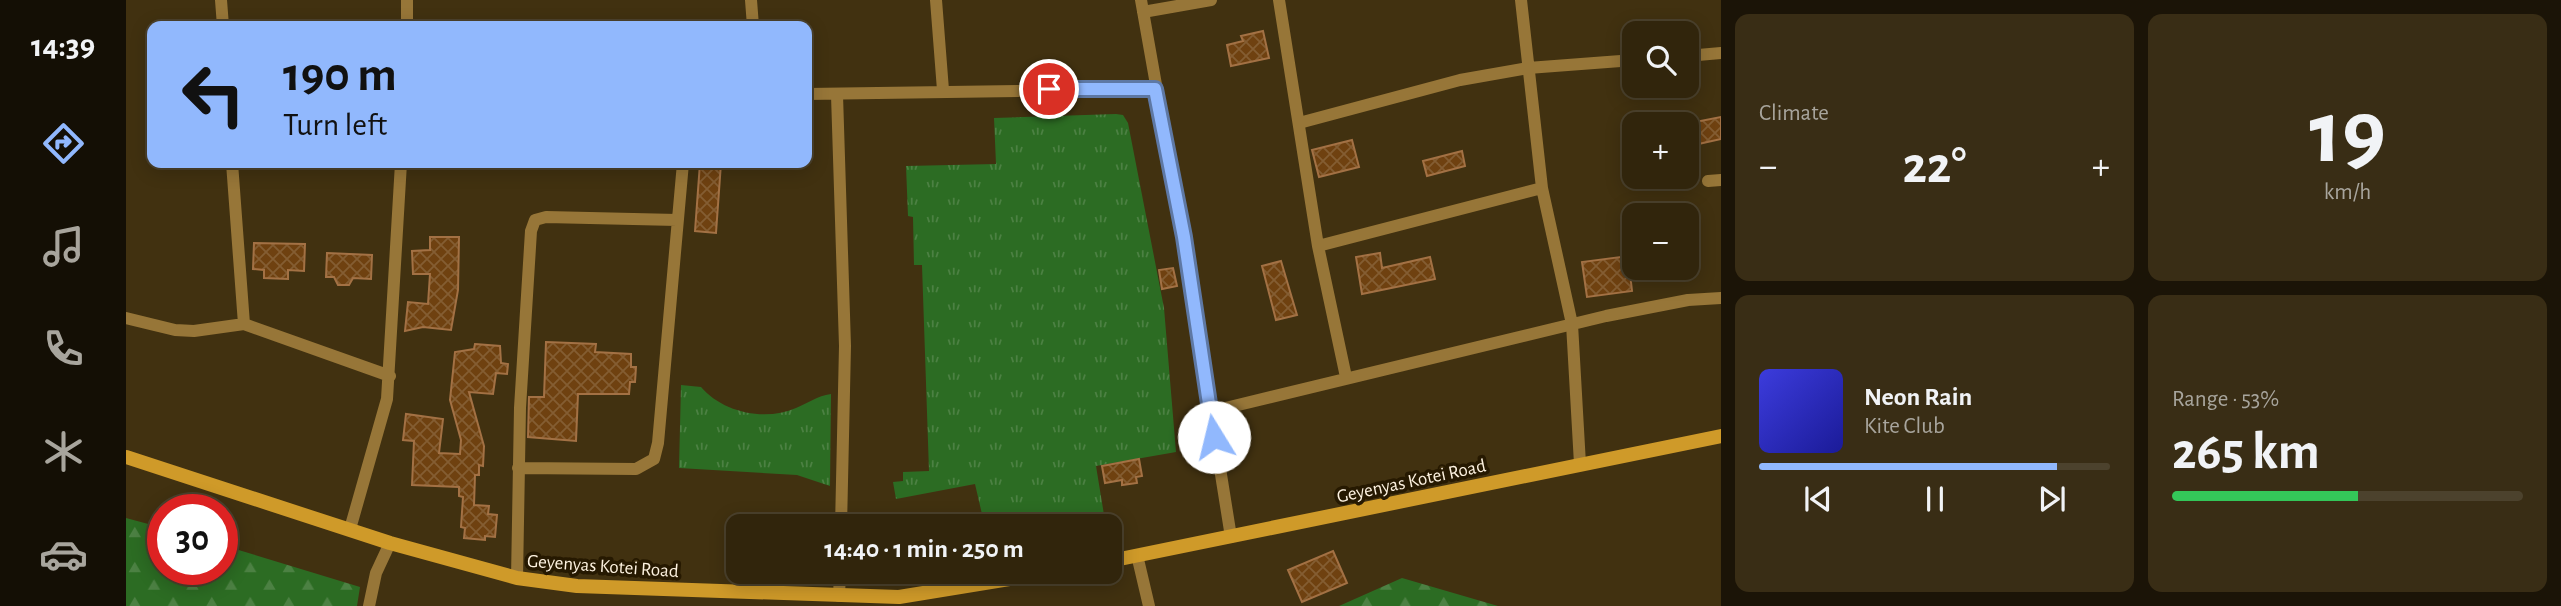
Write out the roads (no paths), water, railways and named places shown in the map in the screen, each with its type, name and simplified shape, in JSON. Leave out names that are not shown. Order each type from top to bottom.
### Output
[{"type":"street","points":[[221,0],[223,21]]},
{"type":"street","points":[[407,0],[407,21]]},
{"type":"street","points":[[751,0],[753,21]]},
{"type":"street","points":[[936,0],[943,90]]},
{"type":"street","points":[[1212,0],[1142,6],[1181,224],[1231,537]]},
{"type":"street","points":[[1279,0],[1318,246],[1346,377]]},
{"type":"street","points":[[1521,0],[1542,188],[1572,324],[1580,464]]},
{"type":"street","points":[[1699,55],[1721,53]]},
{"type":"street","points":[[1299,124],[1460,80],[1528,68],[1622,61]]},
{"type":"street","points":[[812,93],[1155,89]]},
{"type":"street","points":[[837,95],[845,346],[841,514]]},
{"type":"street","points":[[232,168],[244,324]]},
{"type":"street","points":[[350,529],[381,426],[390,376],[401,168]]},
{"type":"street","points":[[518,468],[624,469],[647,465],[654,459],[658,443],[682,168]]},
{"type":"street","points":[[1318,246],[1542,188]]},
{"type":"street","points":[[517,578],[518,468],[531,231],[535,220],[546,217],[677,220]]},
{"type":"street","points":[[1209,412],[1572,324],[1688,300],[1721,298]]},
{"type":"street","points":[[126,318],[184,331],[244,324],[390,376]]},
{"type":"street","name":"Geyenyas Kotei Road","points":[[1122,558],[1721,436]]},
{"type":"street","name":"Geyenyas Kotei Road","points":[[126,457],[390,542],[517,578],[577,586],[899,597],[979,584]]},
{"type":"street","points":[[369,606],[376,573],[390,542]]},
{"type":"street","points":[[1137,555],[1149,606]]},
{"type":"street","points":[[839,596],[840,584]]}]
